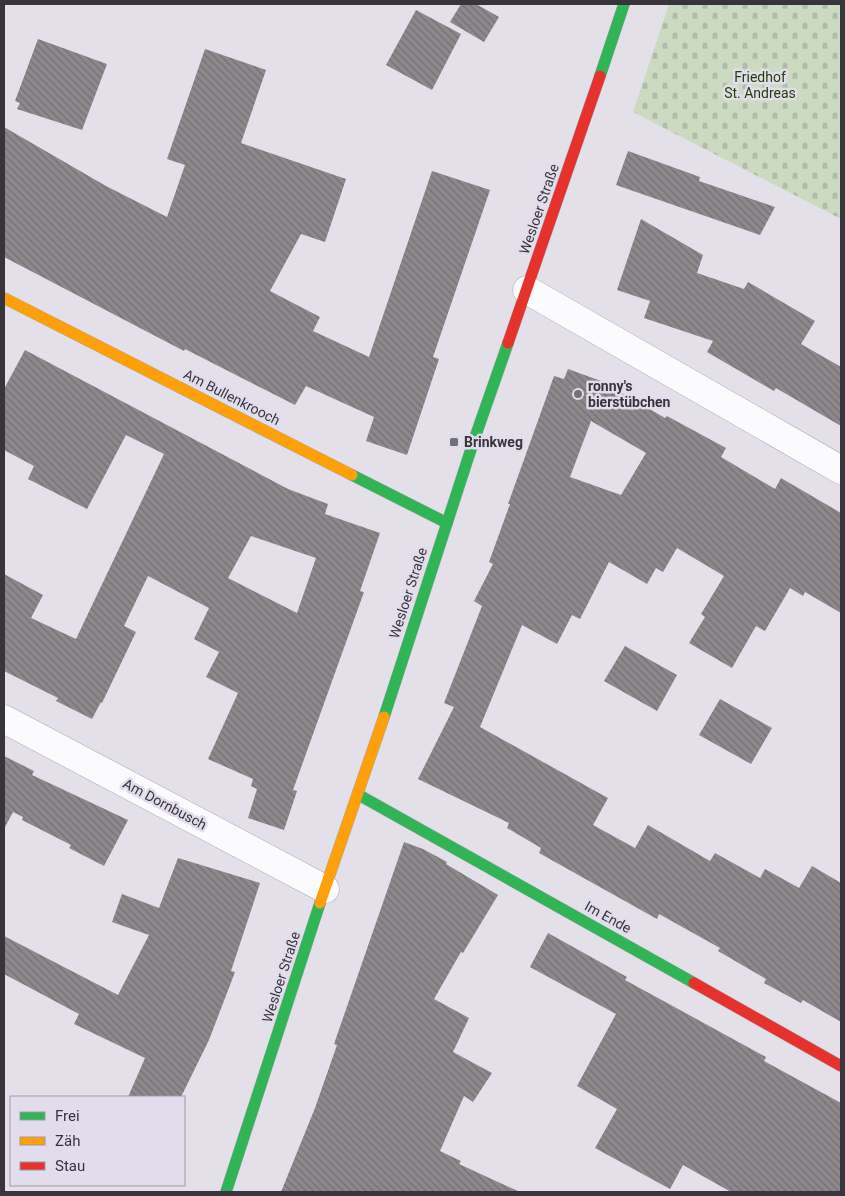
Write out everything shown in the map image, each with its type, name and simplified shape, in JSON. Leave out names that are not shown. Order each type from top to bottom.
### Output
[{"type":"street","name":"Wesloer Straße","points":[[226,1192],[325,890],[359,795],[446,523],[624,4]]},
{"type":"street","points":[[527,290],[841,470]]},
{"type":"street","name":"Am Bullenkrooch","points":[[4,298],[446,523]]},
{"type":"street","name":"Am Dornbusch","points":[[4,719],[325,890]]},
{"type":"street","name":"Im Ende","points":[[359,795],[841,1066]]},
{"type":"green space","name":"Friedhof St. Andreas","points":[[669,4],[841,4],[841,219],[633,112]]},
{"type":"building","points":[[461,4],[476,4],[499,17],[484,42],[450,22]]},
{"type":"building","points":[[416,10],[461,34],[432,90],[386,65]]},
{"type":"building","points":[[38,39],[107,64],[82,130],[17,109],[20,103],[15,101]]},
{"type":"building","points":[[205,49],[266,70],[241,143],[346,179],[325,242],[301,234],[270,291],[320,317],[313,331],[369,357],[432,171],[490,190],[433,357],[439,359],[407,455],[366,441],[374,417],[306,386],[295,405],[185,349],[184,351],[4,257],[4,127],[106,186],[167,217],[185,165],[167,159]]},
{"type":"building","points":[[628,151],[700,177],[699,181],[775,207],[760,235],[616,185]]},
{"type":"building","points":[[641,219],[703,255],[697,273],[744,289],[748,282],[815,321],[801,344],[841,367],[841,426],[776,388],[774,391],[707,352],[713,341],[644,318],[650,301],[617,290]]},
{"type":"building","points":[[25,350],[288,489],[328,504],[325,514],[380,533],[360,591],[364,592],[293,790],[297,791],[284,830],[248,818],[257,789],[251,786],[253,779],[208,759],[238,693],[206,677],[219,652],[194,639],[209,608],[148,576],[124,626],[136,632],[102,703],[92,719],[56,701],[58,698],[4,671],[4,574],[43,595],[31,618],[76,639],[164,454],[126,435],[87,509],[28,479],[34,466],[4,450],[4,389]],"holes":[[[251,536],[316,558],[297,613],[228,578]]]},
{"type":"building","points":[[568,369],[601,381],[665,418],[667,416],[726,448],[721,457],[775,489],[781,478],[841,513],[841,613],[805,592],[803,596],[790,588],[765,631],[756,626],[732,668],[689,643],[705,617],[701,614],[724,576],[677,548],[663,572],[656,568],[647,584],[609,562],[580,619],[572,615],[557,644],[522,625],[480,727],[608,798],[593,825],[635,848],[648,825],[710,861],[715,853],[760,878],[765,869],[799,888],[812,866],[841,883],[841,1022],[803,1000],[801,1003],[764,983],[766,979],[718,951],[720,948],[659,914],[657,919],[539,853],[541,848],[507,828],[509,823],[418,779],[454,707],[444,703],[482,606],[474,601],[493,564],[489,562],[554,376],[564,379]],"holes":[[[591,421],[646,453],[621,495],[570,477]]]},
{"type":"building","points":[[625,646],[677,675],[657,711],[604,681]]},
{"type":"building","points":[[720,699],[772,728],[751,764],[699,735]]},
{"type":"building","points":[[4,756],[34,771],[32,775],[128,820],[104,866],[69,848],[71,845],[22,820],[23,817],[13,812],[4,829]]},
{"type":"building","points":[[404,842],[423,849],[447,862],[446,864],[498,895],[463,953],[461,952],[434,999],[469,1018],[453,1052],[492,1073],[473,1102],[464,1096],[440,1151],[461,1161],[459,1164],[520,1192],[281,1192],[315,1108],[337,1045],[334,1044]]},
{"type":"building","points":[[178,858],[260,883],[231,971],[235,972],[209,1040],[181,1096],[128,1096],[145,1058],[74,1024],[79,1014],[4,974],[4,936],[118,995],[149,935],[112,922],[122,894],[159,908]]},
{"type":"building","points":[[548,933],[627,977],[625,980],[766,1057],[764,1061],[841,1103],[841,1192],[731,1192],[683,1165],[670,1189],[595,1148],[617,1109],[577,1086],[616,1014],[530,967]]},
{"type":"traffic: fast","points":[[600,76],[624,4]]},
{"type":"traffic: fast","points":[[384,717],[473,443],[508,343]]},
{"type":"traffic: fast","points":[[352,475],[447,523]]},
{"type":"traffic: fast","points":[[359,795],[694,983]]},
{"type":"traffic: fast","points":[[226,1192],[320,903]]},
{"type":"traffic: slow","points":[[4,298],[352,475]]},
{"type":"traffic: slow","points":[[320,903],[384,717]]},
{"type":"traffic: jam","points":[[508,343],[600,76]]},
{"type":"traffic: jam","points":[[694,983],[841,1066]]},
{"type":"place","name":"ronny's bierstübchen","points":[[578,394]]},
{"type":"place","name":"Brinkweg","points":[[454,442]]}]
